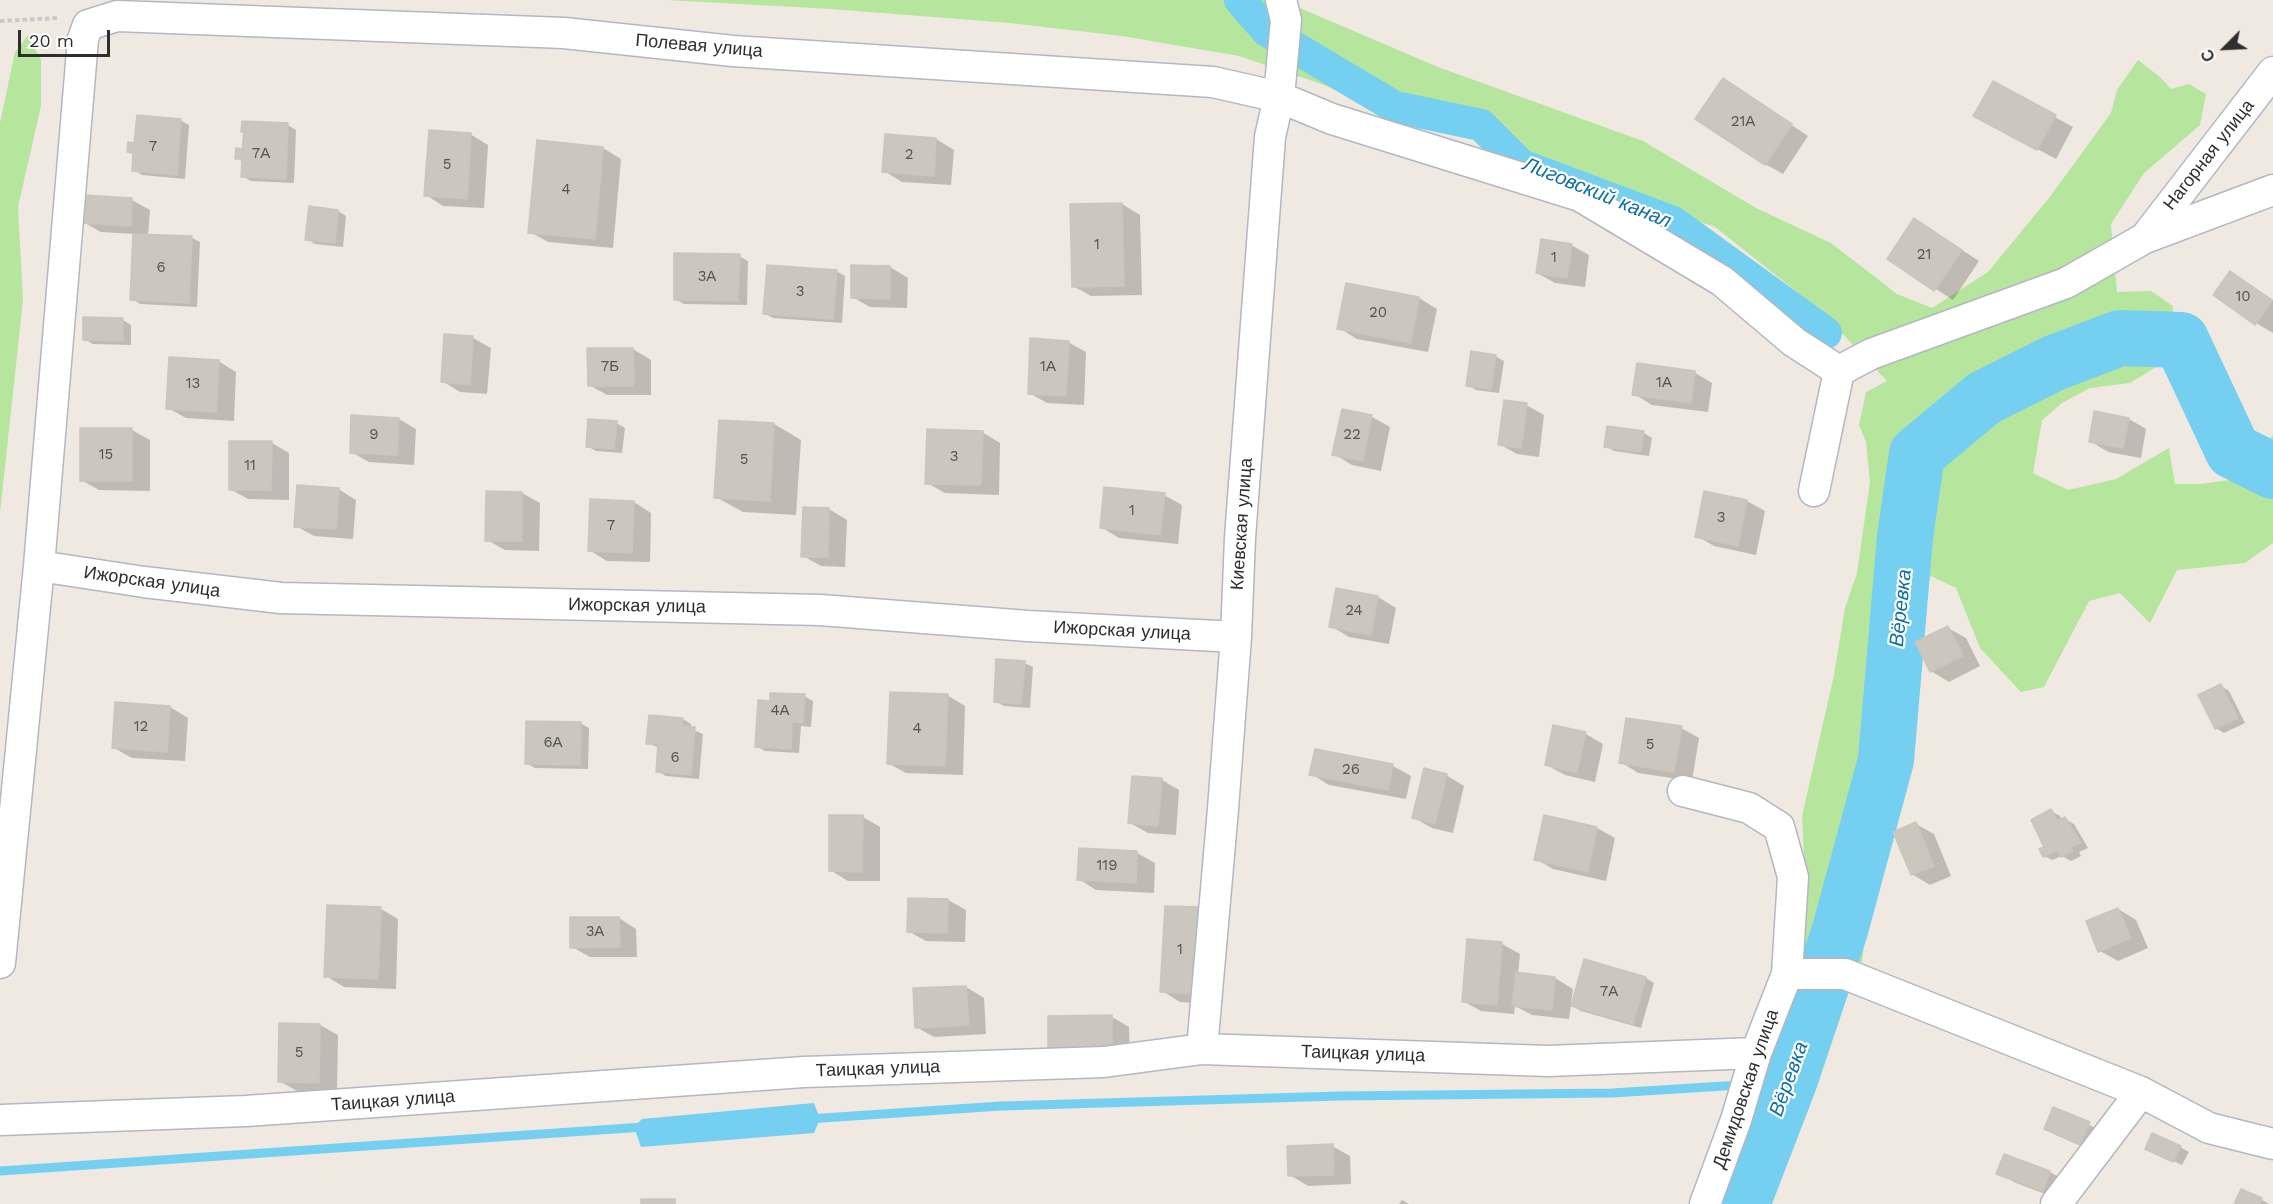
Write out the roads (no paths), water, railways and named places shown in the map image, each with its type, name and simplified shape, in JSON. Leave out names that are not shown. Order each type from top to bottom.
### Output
[{"type":"street","name":"Киевская улица","points":[[1202,1049],[1236,637],[1240,538],[1270,137],[1279,97],[1286,20],[1281,0]]},
{"type":"street","name":"Полевая улица","points":[[0,963],[39,566],[82,39],[88,25],[117,16],[564,33],[733,51],[1213,82],[1279,97],[1332,119],[1580,196],[1722,280],[1794,342],[1839,371]]},
{"type":"street","name":"Нагорная улица","points":[[2145,238],[2273,72]]},
{"type":"street","points":[[1814,491],[1839,371],[1872,354],[2066,283],[2145,238],[2273,190]]},
{"type":"street","name":"Ижорская улица","points":[[39,566],[144,582],[281,598],[820,610],[1028,626],[1236,637]]},
{"type":"street","name":"Демидовская улица","points":[[1683,790],[1749,808],[1779,828],[1793,877],[1787,974],[1756,1053],[1736,1120],[1705,1204]]},
{"type":"street","points":[[1787,974],[1845,974],[2141,1092],[2209,1128],[2273,1144]]},
{"type":"street","name":"Таицкая улица","points":[[0,1120],[246,1111],[804,1072],[1104,1062],[1202,1049],[1548,1060],[1756,1053]]},
{"type":"street","points":[[2056,1204],[2141,1092]]},
{"type":"water","points":[[814,1103],[820,1119],[814,1133],[641,1147],[634,1127],[642,1119]]},
{"type":"waterway","name":"Лиговский канал","points":[[1240,0],[1267,31],[1395,107],[1481,125],[1521,165],[1673,222],[1826,333]]},
{"type":"waterway","name":"Вёревка","points":[[1742,1204],[1789,1082],[1840,930],[1886,760],[1905,537],[1917,454],[1984,398],[2054,363],[2120,338],[2181,340],[2233,451],[2273,471]]},
{"type":"waterway","points":[[808,1119],[1001,1106],[1339,1096],[1612,1093],[1789,1082]]},
{"type":"waterway","points":[[0,1171],[644,1127]]}]
